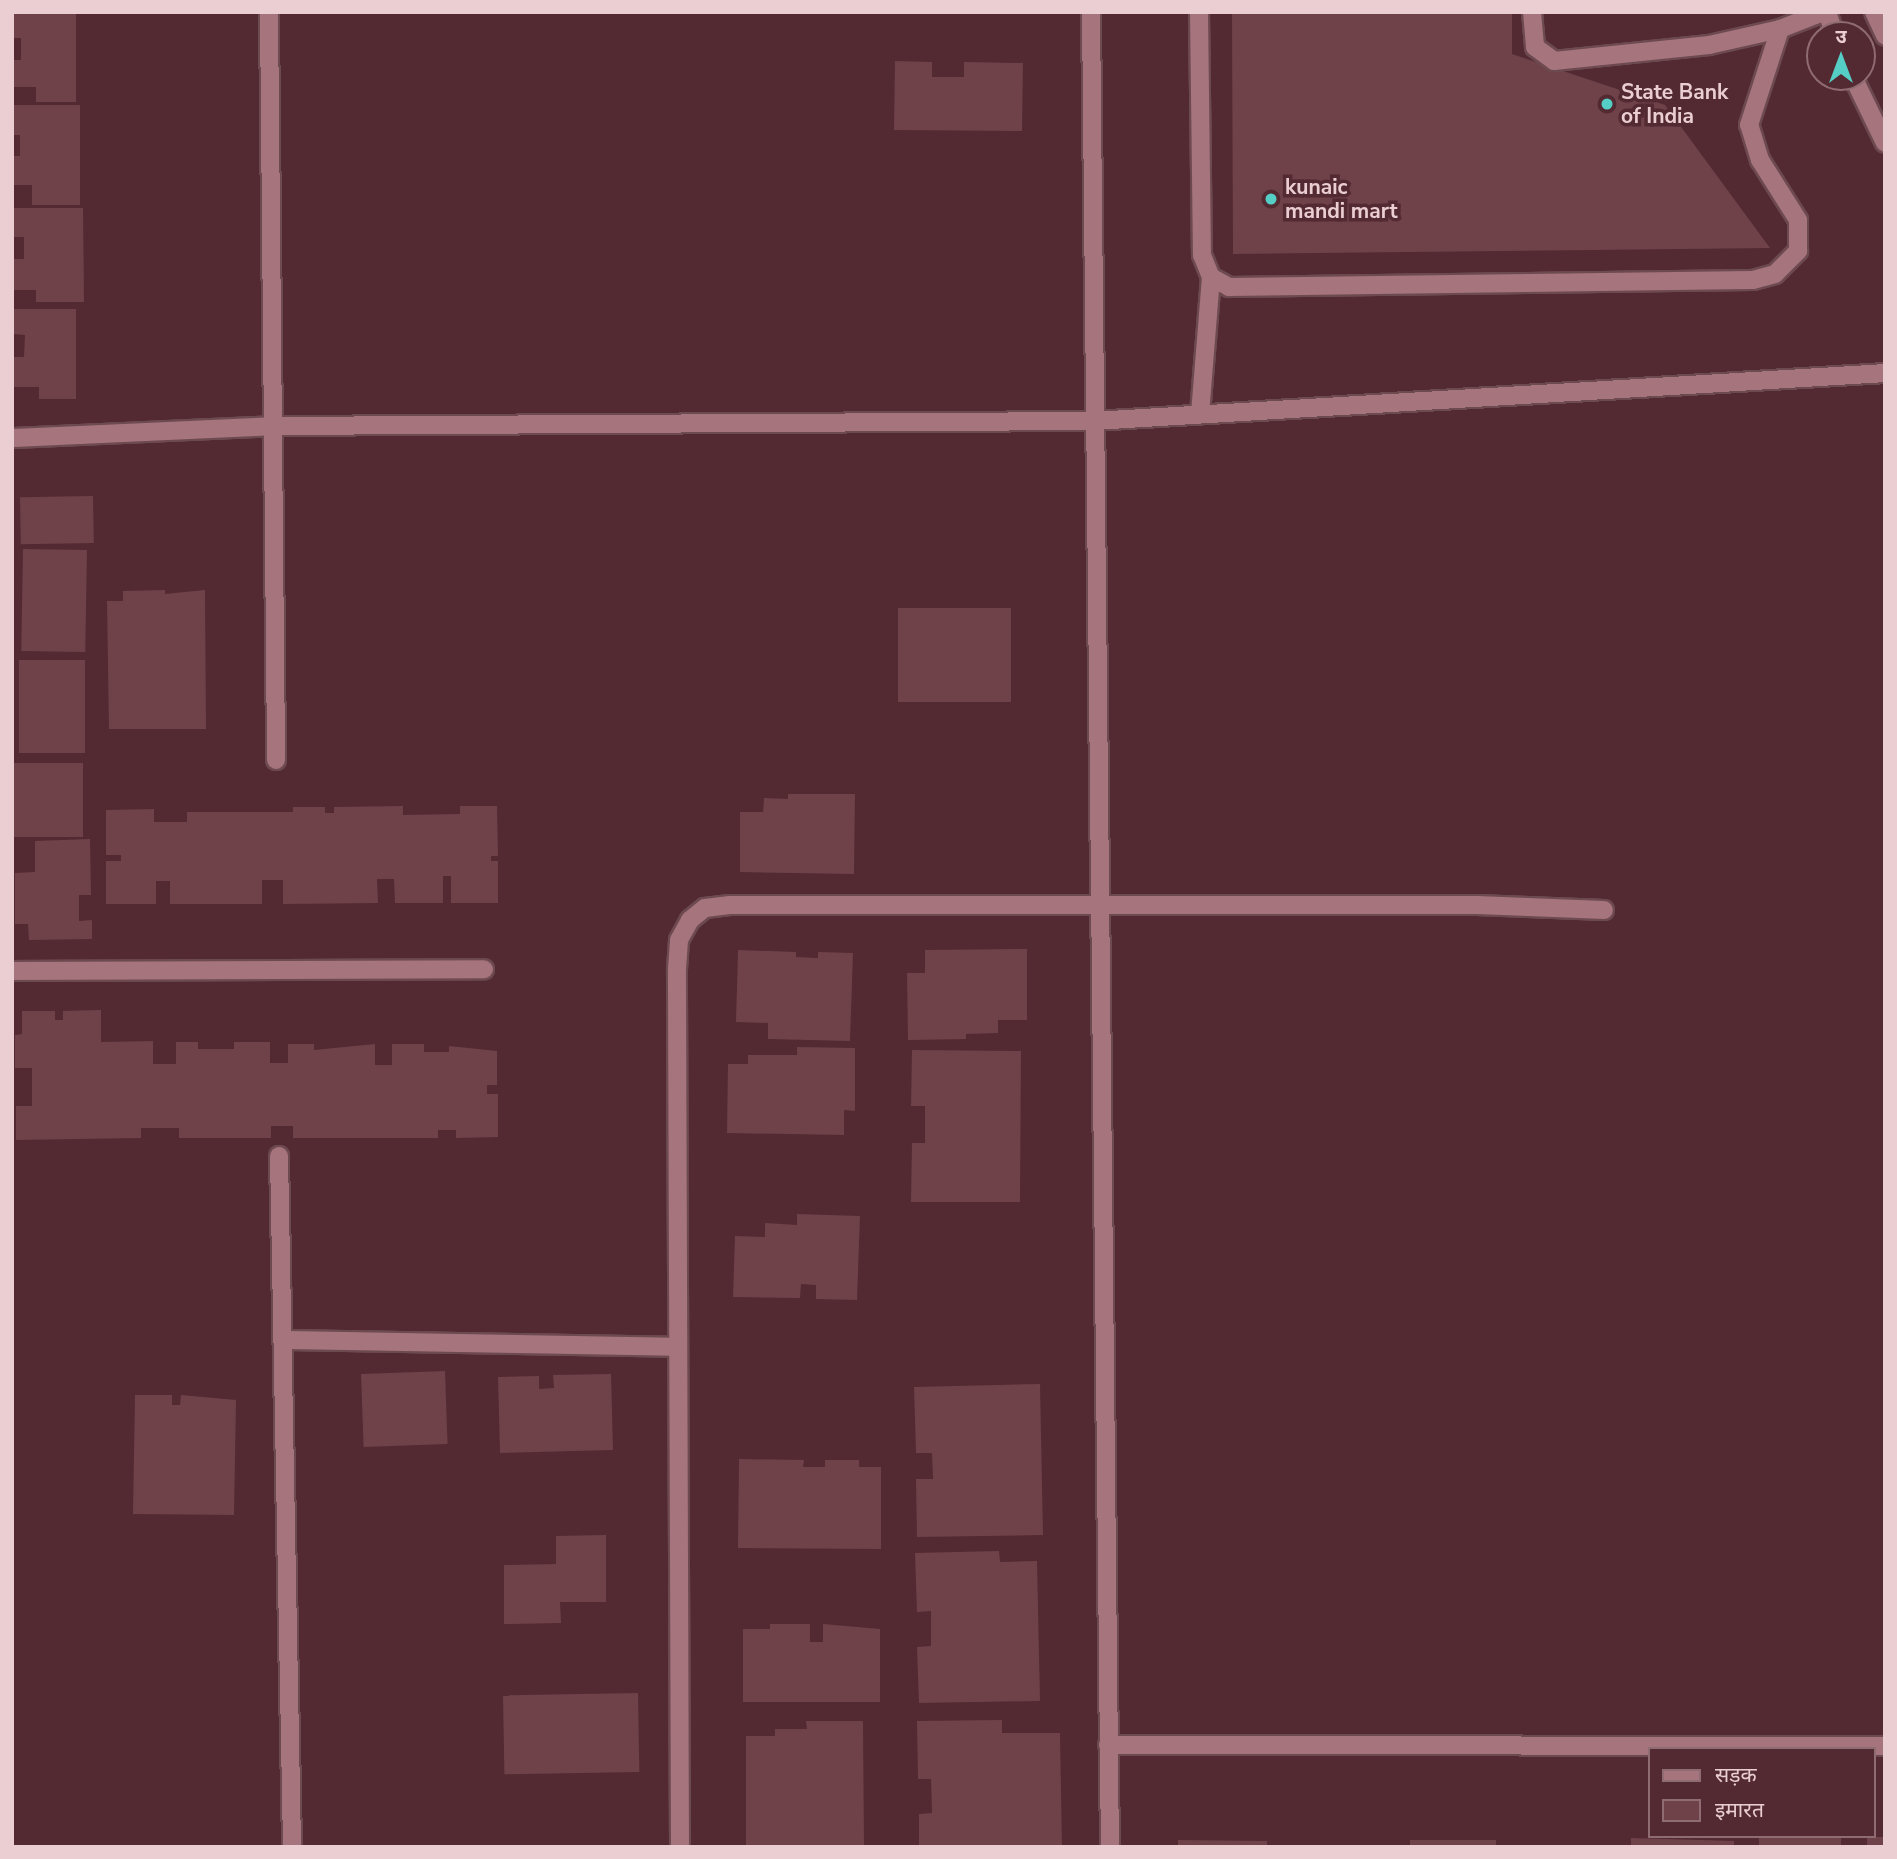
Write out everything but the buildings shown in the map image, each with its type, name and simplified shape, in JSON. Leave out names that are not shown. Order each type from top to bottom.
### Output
[{"type":"street","points":[[269,12],[276,760]]},
{"type":"street","points":[[1091,12],[1110,1847]]},
{"type":"street","points":[[1199,12],[1202,255],[1211,277],[1200,414]]},
{"type":"street","points":[[1532,12],[1535,47],[1554,61],[1682,49],[1780,29],[1825,12]]},
{"type":"street","points":[[1874,12],[1885,36]]},
{"type":"street","points":[[1211,277],[1229,287],[1753,280],[1775,274],[1798,251],[1798,220],[1760,160],[1749,125],[1780,29]]},
{"type":"street","points":[[1860,91],[1885,143]]},
{"type":"street","points":[[12,438],[274,426],[1094,421],[1885,373]]},
{"type":"street","points":[[680,1847],[677,969],[679,940],[690,920],[705,908],[730,905],[1477,905],[1604,910]]},
{"type":"street","points":[[12,971],[484,969]]},
{"type":"street","points":[[279,1156],[292,1847]]},
{"type":"street","points":[[283,1340],[678,1347]]},
{"type":"street","points":[[1108,1745],[1885,1746]]},
{"type":"place","name":"State Bank of India","points":[[1607,104]]},
{"type":"place","name":"kunaic mandi mart","points":[[1271,199]]}]
